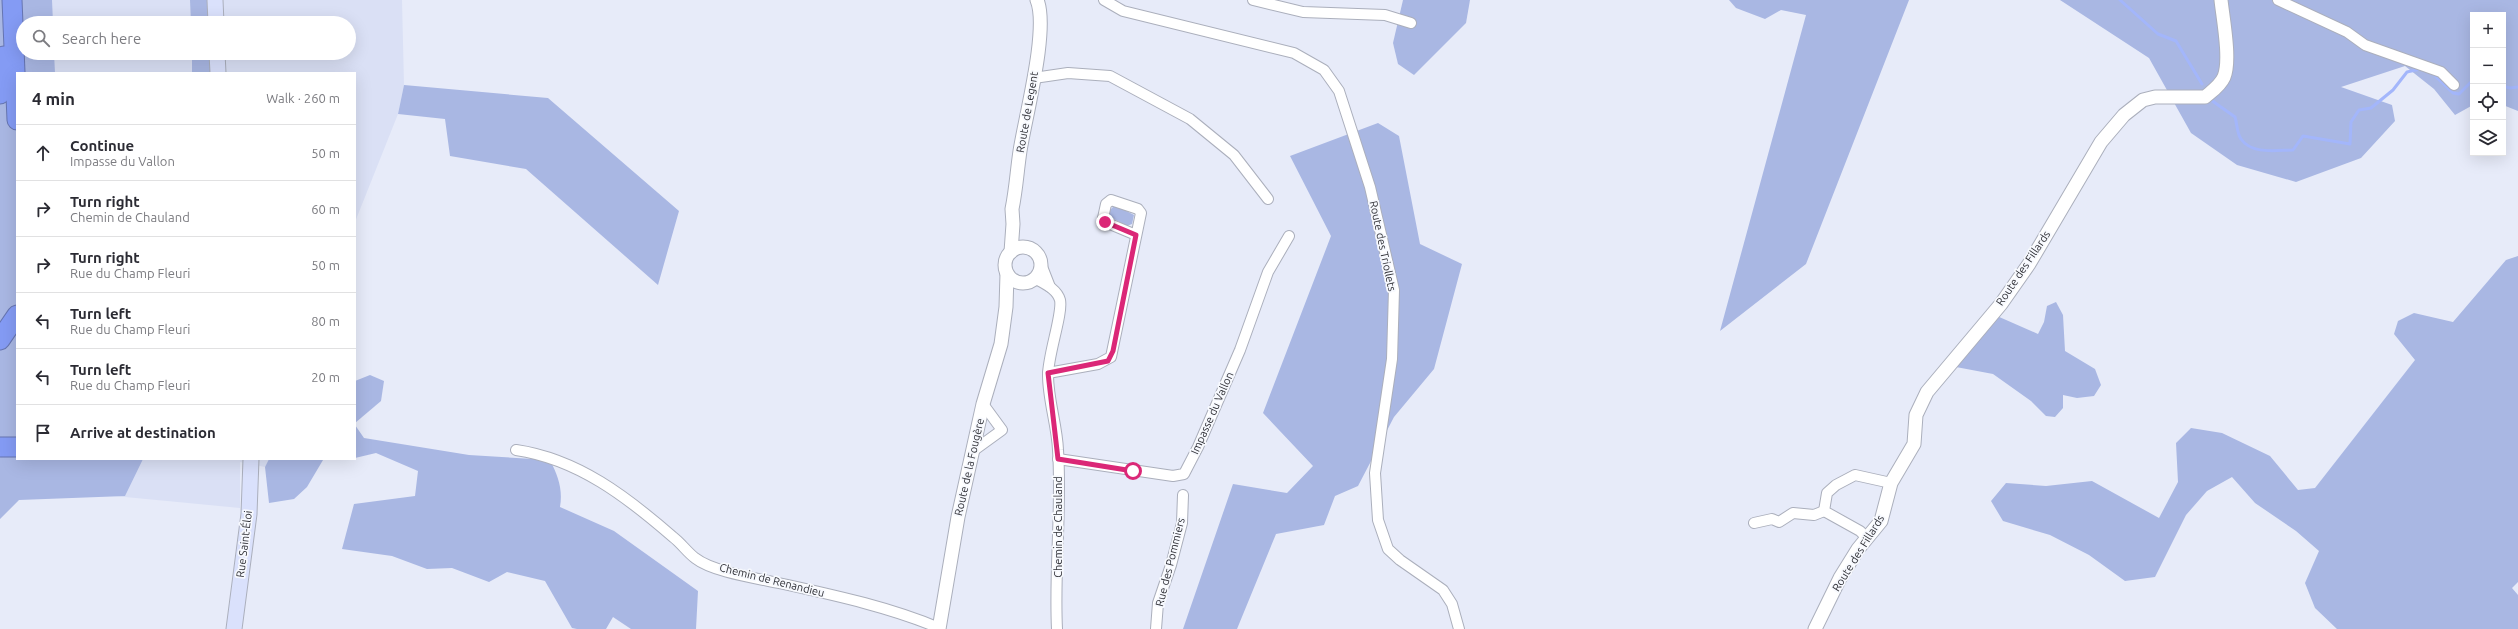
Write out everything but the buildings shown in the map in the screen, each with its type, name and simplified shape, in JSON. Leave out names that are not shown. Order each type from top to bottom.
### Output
[{"type":"highway","points":[[0,94],[11,0]]},
{"type":"highway","points":[[11,0],[16,100]]},
{"type":"highway","points":[[0,340],[16,316]]},
{"type":"highway","points":[[0,447],[16,447]]},
{"type":"highway","points":[[0,453],[16,453]]},
{"type":"main road","points":[[214,0],[215,16]]},
{"type":"main road","points":[[217,60],[218,72]]},
{"type":"main road","name":"Rue Saint-Éloi","points":[[234,629],[249,514],[250,460]]},
{"type":"street","name":"Route des Triollets","points":[[1104,0],[1123,11],[1294,54],[1324,70],[1339,91],[1370,187],[1394,290],[1392,360],[1374,473],[1378,520],[1388,549],[1443,590],[1452,604],[1459,629]]},
{"type":"street","points":[[1253,0],[1303,12],[1385,15],[1411,23]]},
{"type":"street","name":"Route des Fillards","points":[[1815,629],[1840,578],[1867,538],[1881,521],[1891,483],[1914,444],[1916,415],[1927,392],[2009,292],[2037,250],[2088,161],[2124,115],[2143,100],[2155,97],[2205,97],[2221,82],[2224,76],[2225,58],[2221,0]]},
{"type":"street","points":[[2278,0],[2347,32],[2365,45],[2441,72],[2454,85]]},
{"type":"street","name":"Route de Legent","points":[[1011,252],[1013,224],[1012,209],[1034,78],[1040,12],[1038,1]]},
{"type":"street","points":[[1034,78],[1068,73],[1110,76],[1190,119],[1234,155],[1268,199]]},
{"type":"street","points":[[1013,224],[1030,248],[1038,255],[1041,264],[1036,279],[1022,284],[1014,281],[1007,274],[1005,262],[1011,252],[1020,248],[1030,248]]},
{"type":"street","points":[[1048,373],[1098,364],[1111,358],[1136,235]]},
{"type":"street","name":"Impasse du Vallon","points":[[1058,459],[1173,476],[1184,474],[1198,447],[1240,350],[1268,272],[1289,236]]},
{"type":"street","name":"Chemin de Chauland","points":[[1041,264],[1050,287],[1060,300],[1060,308],[1049,355],[1048,373],[1058,459],[1057,629]]},
{"type":"street","name":"Route de la Fougère","points":[[939,629],[958,517],[983,404],[998,354],[1006,308],[1007,274]]},
{"type":"street","name":"Chemin de Chauland","points":[[1036,279],[1050,287]]},
{"type":"street","name":"Route de la Fougère","points":[[1006,308],[1022,284]]},
{"type":"street","points":[[973,451],[1002,430],[983,404]]},
{"type":"street","name":"Chemin de Renandieu","points":[[516,450],[536,453],[578,468],[622,495],[674,538],[695,559],[729,572],[815,590],[921,620],[939,629]]},
{"type":"street","points":[[1824,511],[1827,493],[1836,485],[1855,475],[1891,483]]},
{"type":"street","name":"Rue des Pommiers","points":[[1156,629],[1158,603],[1171,565],[1182,523],[1183,495]]},
{"type":"street","points":[[1754,523],[1772,519],[1779,522],[1793,513],[1814,515],[1824,511]]},
{"type":"street","points":[[1824,511],[1860,531],[1867,538]]},
{"type":"shaded area","points":[[0,0],[402,0],[404,85],[398,114],[356,219],[356,72],[16,72],[16,460],[268,460],[265,467],[240,462],[240,508],[0,485]]},
{"type":"shaded area","points":[[0,0],[52,0],[53,16],[16,16],[16,60],[54,60],[55,72],[16,72],[16,460],[143,460],[125,496],[19,500],[0,519]]},
{"type":"shaded area","points":[[190,0],[208,0],[209,16],[191,16]]},
{"type":"shaded area","points":[[1403,0],[1470,0],[1466,23],[1414,75],[1398,64],[1393,43]]},
{"type":"shaded area","points":[[1729,0],[1909,0],[1806,264],[1720,331],[1806,15],[1781,10],[1765,19],[1736,8]]},
{"type":"shaded area","points":[[2060,0],[2518,0],[2518,111],[2506,106],[2506,12],[2470,12],[2470,107],[2455,115],[2434,89],[2405,66],[2341,87],[2392,105],[2395,121],[2361,158],[2296,182],[2237,165],[2191,133],[2149,58]]},
{"type":"shaded area","points":[[192,60],[211,60],[212,72],[192,72]]},
{"type":"shaded area","points":[[404,85],[548,98],[679,211],[658,285],[526,169],[450,156],[445,119],[398,114]]},
{"type":"shaded area","points":[[1378,123],[1399,136],[1420,244],[1462,264],[1434,369],[1394,417],[1358,486],[1335,496],[1324,525],[1276,534],[1237,629],[1183,629],[1233,484],[1287,493],[1313,466],[1263,413],[1331,236],[1290,156]]},
{"type":"shaded area","points":[[1115,205],[1134,215],[1132,224],[1127,226],[1110,217],[1109,211]]},
{"type":"shaded area","points":[[2518,256],[2518,582],[2512,588],[2518,595],[2518,629],[2337,629],[2315,608],[2305,583],[2319,551],[2296,531],[2255,503],[2232,477],[2207,491],[2186,515],[2155,577],[2125,581],[2089,555],[2050,535],[2003,521],[1991,501],[2006,483],[2046,486],[2092,481],[2159,518],[2178,482],[2176,443],[2191,428],[2222,433],[2270,456],[2298,490],[2315,488],[2415,360],[2394,334],[2398,321],[2414,313],[2453,322],[2506,260]]},
{"type":"shaded area","points":[[2056,302],[2063,315],[2065,351],[2095,369],[2101,385],[2094,396],[2077,398],[2063,395],[2063,408],[2055,417],[2046,416],[2031,401],[1993,374],[1956,367],[1997,316],[2038,334],[2044,322],[2047,306]]},
{"type":"shaded area","points":[[370,375],[384,381],[381,401],[356,422],[356,381]]},
{"type":"shaded area","points":[[356,426],[364,438],[469,455],[550,460],[559,483],[561,494],[560,507],[614,531],[698,591],[696,629],[631,629],[613,617],[606,629],[572,628],[545,581],[507,572],[489,582],[452,568],[427,569],[392,556],[342,549],[354,504],[415,496],[418,471],[376,453],[356,458]]},
{"type":"shaded area","points":[[268,460],[323,460],[307,487],[294,499],[269,503],[265,467]]},
{"type":"waterway","points":[[2120,0],[2158,34],[2176,41],[2202,84]]},
{"type":"waterway","points":[[2211,100],[2235,117],[2241,139],[2246,144],[2258,150],[2293,150],[2303,136],[2350,144],[2351,122],[2359,110],[2371,108],[2393,90],[2407,72],[2420,69]]},
{"type":"waterway","points":[[2431,72],[2453,93],[2459,94],[2470,83]]},
{"type":"waterway","points":[[2506,87],[2518,87]]},
{"type":"route","points":[[1105,222],[1136,235],[1111,358],[1108,361],[1098,364],[1048,373],[1048,389],[1058,449],[1058,459],[1133,471]]}]
